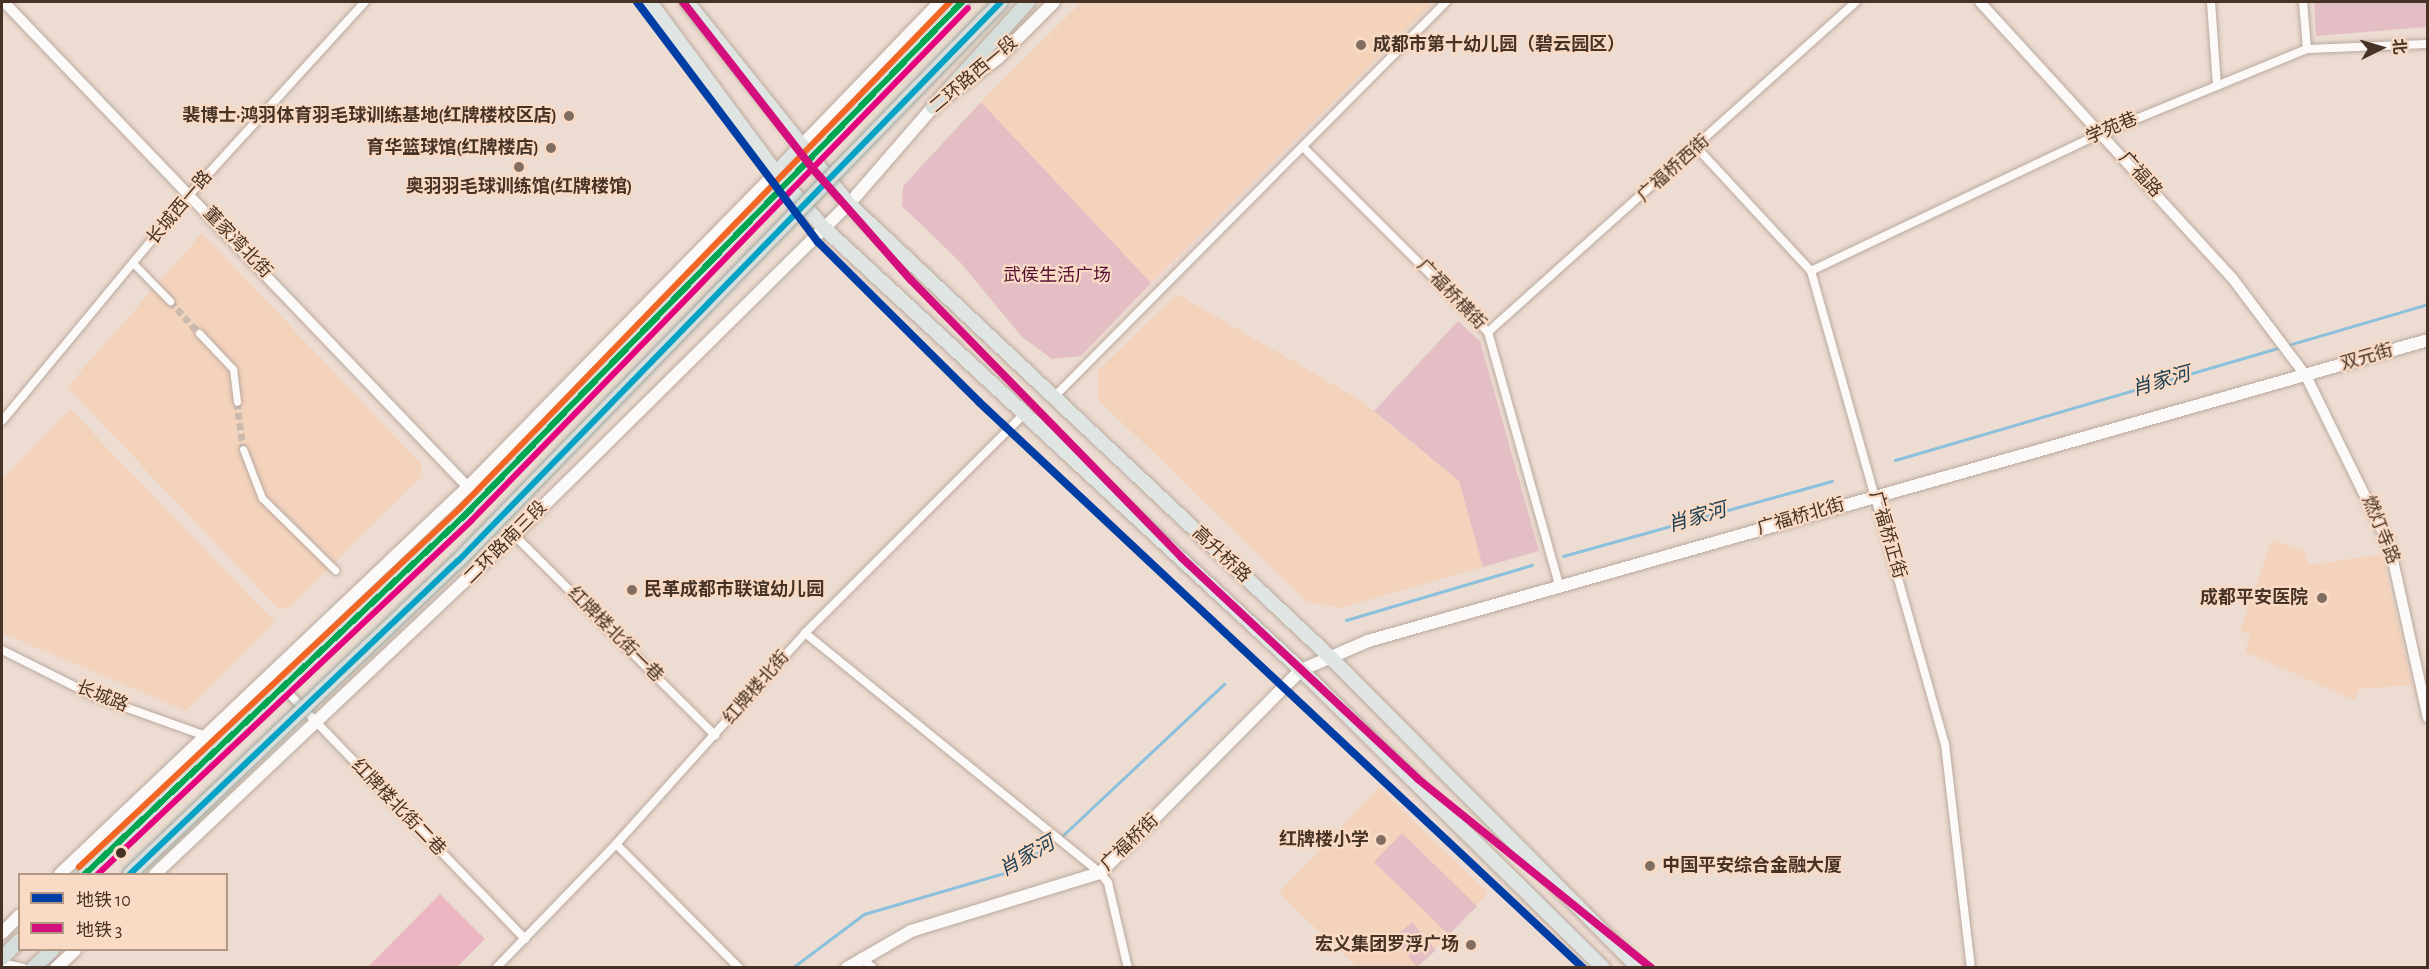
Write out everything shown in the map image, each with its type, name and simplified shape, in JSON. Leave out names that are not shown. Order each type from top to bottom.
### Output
[{"type":"highway","points":[[86,873],[465,515],[962,2]]},
{"type":"highway","points":[[131,873],[458,561],[1001,2]]},
{"type":"highway","points":[[933,107],[993,38],[1028,2]]},
{"type":"highway","points":[[2,958],[18,942]]},
{"type":"highway","points":[[33,968],[51,951]]},
{"type":"main road","name":"高升桥路","points":[[650,2],[776,172],[824,228],[1023,415],[1301,670],[1603,968]]},
{"type":"main road","name":"高升桥路","points":[[687,2],[849,204],[1329,657],[1639,968]]},
{"type":"main road","points":[[61,873],[272,676],[468,487],[940,2]]},
{"type":"main road","name":"二环路西一段","points":[[849,204],[933,107],[998,58],[1054,2]]},
{"type":"main road","name":"二环路南三段","points":[[156,873],[514,535],[849,204]]},
{"type":"main road","name":"双元街","points":[[2306,376],[2427,340]]},
{"type":"main road","name":"广福桥北街","points":[[1301,670],[1398,630],[2306,376]]},
{"type":"main road","name":"广福桥街","points":[[847,968],[861,956],[911,930],[1100,873],[1301,670]]},
{"type":"main road","points":[[2,933],[18,917]]},
{"type":"main road","points":[[56,968],[74,951]]},
{"type":"street","name":"董家湾北街","points":[[4,2],[468,487]]},
{"type":"street","name":"长城西一路","points":[[2,421],[190,194],[365,2]]},
{"type":"street","points":[[1053,398],[1305,149],[1446,2]]},
{"type":"street","name":"广福桥西街","points":[[1488,332],[1698,148],[1857,2]]},
{"type":"street","name":"广福路","points":[[1980,2],[2102,133],[2267,323],[2291,356]]},
{"type":"street","points":[[2211,2],[2217,86]]},
{"type":"street","points":[[2303,2],[2307,49]]},
{"type":"street","name":"学苑巷","points":[[1811,271],[2102,133],[2307,49],[2427,44]]},
{"type":"street","name":"广福桥正街","points":[[1698,148],[1811,271],[1876,496],[1954,788],[1971,968]]},
{"type":"street","name":"广福桥横街","points":[[1305,149],[1488,332],[1559,585]]},
{"type":"street","points":[[134,264],[170,301]]},
{"type":"street","points":[[199,333],[233,369],[237,402]]},
{"type":"street","name":"燃灯寺路","points":[[2291,356],[2306,376],[2390,547],[2425,678],[2427,718]]},
{"type":"street","name":"红牌楼北街","points":[[496,968],[616,844],[805,633],[1023,415]]},
{"type":"street","points":[[243,449],[262,498],[335,570]]},
{"type":"street","name":"红牌楼北街一巷","points":[[514,535],[716,735]]},
{"type":"street","points":[[805,633],[1100,873],[1108,883],[1128,968]]},
{"type":"street","name":"长城路","points":[[2,650],[94,696],[207,736]]},
{"type":"street","name":"红牌楼北街二巷","points":[[272,676],[525,939]]},
{"type":"street","points":[[616,844],[739,968]]},
{"type":"street","points":[[861,956],[873,968]]},
{"type":"street","points":[[2,963],[23,968]]},
{"type":"shaded area","points":[[1082,2],[1428,2],[1431,5],[1151,283],[981,102]]},
{"type":"shaded area","points":[[202,233],[421,464],[422,476],[289,608],[278,609],[67,387]]},
{"type":"shaded area","points":[[1177,294],[1360,400],[1459,481],[1483,567],[1340,608],[1307,602],[1098,399],[1098,370]]},
{"type":"shaded area","points":[[70,409],[275,622],[186,711],[2,633],[2,479]]},
{"type":"shaded area","name":"成都平安医院","points":[[2272,539],[2304,551],[2310,565],[2382,554],[2412,685],[2359,689],[2354,700],[2245,652],[2250,635],[2240,631]]},
{"type":"shaded area","name":"红牌楼小学","points":[[1379,787],[1488,893],[1417,968],[1357,967],[1279,893]]},
{"type":"shaded area","points":[[440,894],[485,939],[457,967],[368,967]]},
{"type":"green space","points":[[2314,2],[2427,2],[2427,27],[2316,36]]},
{"type":"green space","name":"武侯生活广场","points":[[981,102],[1151,283],[1081,356],[1052,359],[1022,337],[960,262],[902,206],[903,186]]},
{"type":"green space","points":[[1458,321],[1480,341],[1539,551],[1483,567],[1459,481],[1374,411]]},
{"type":"green space","points":[[1402,833],[1477,906],[1449,935],[1374,862]]},
{"type":"green space","points":[[1412,922],[1436,950],[1417,967],[1393,938]]},
{"type":"waterway","name":"肖家河","points":[[1895,460],[2428,304]]},
{"type":"waterway","name":"肖家河","points":[[1563,556],[1832,481]]},
{"type":"waterway","name":"肖家河","points":[[1346,620],[1532,565]]},
{"type":"waterway","name":"肖家河","points":[[792,968],[864,914],[1008,872],[1061,837],[1224,684]]},
{"type":"tunnel","points":[[170,301],[199,333]]},
{"type":"tunnel","points":[[237,402],[243,449]]},
{"type":"metro line","name":"10","points":[[637,2],[818,242],[979,402],[1583,968]]},
{"type":"metro line","name":"3","points":[[683,2],[813,169],[911,280],[1181,557],[1418,779],[1651,968]]},
{"type":"transit line","points":[[79,867],[459,509],[950,2]]},
{"type":"transit line","points":[[86,873],[465,515],[962,2]]},
{"type":"transit line","points":[[131,873],[458,561],[1001,2]]},
{"type":"transit line","points":[[99,873],[471,521],[968,8]]},
{"type":"place","name":"成都市第十幼儿园（碧云园区）","points":[[1361,45]]},
{"type":"place","name":"裴博士·鸿羽体育羽毛球训练基地(红牌楼校区店)","points":[[569,116]]},
{"type":"place","name":"育华篮球馆(红牌楼店)","points":[[551,148]]},
{"type":"place","name":"奥羽羽毛球训练馆(红牌楼馆)","points":[[519,167]]},
{"type":"place","name":"民革成都市联谊幼儿园","points":[[632,590]]},
{"type":"place","name":"成都平安医院","points":[[2322,598]]},
{"type":"place","name":"红牌楼小学","points":[[1381,840]]},
{"type":"place","name":"中国平安综合金融大厦","points":[[1650,866]]},
{"type":"place","name":"宏义集团罗浮广场","points":[[1471,945]]}]
